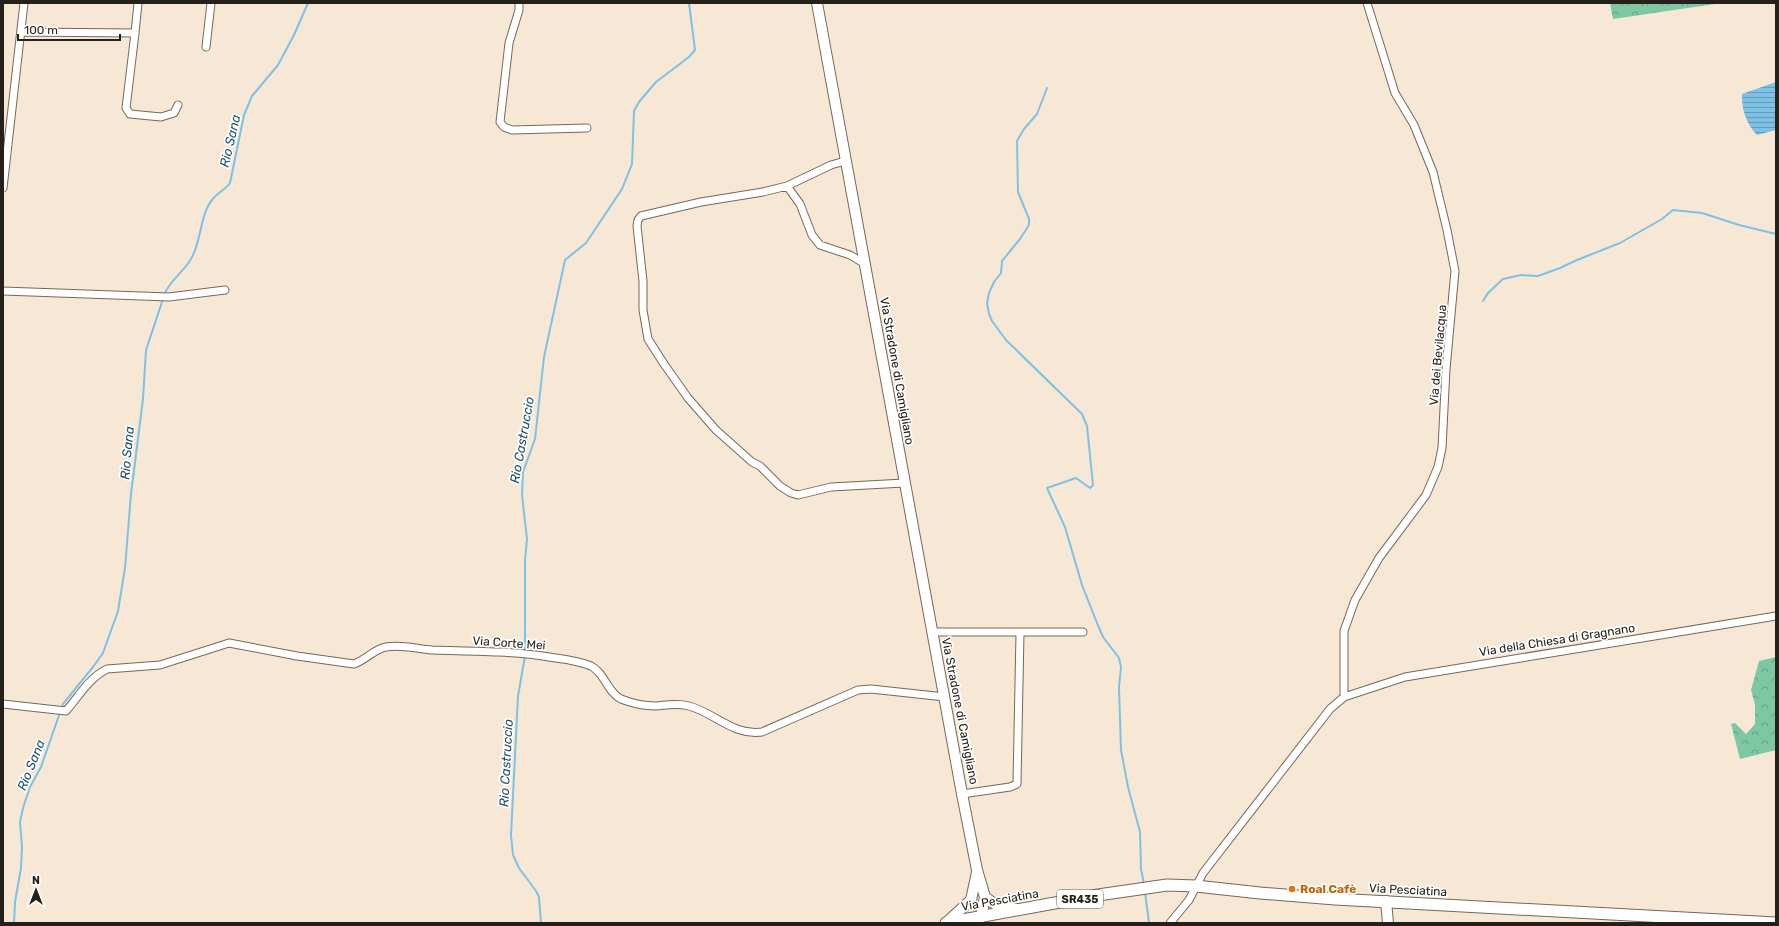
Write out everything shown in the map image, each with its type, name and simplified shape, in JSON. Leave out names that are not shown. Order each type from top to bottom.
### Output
[{"type":"main road","name":"Via Pesciatina","points":[[946,923],[1167,885],[1196,886],[1260,893],[1386,901],[1776,923]]},
{"type":"street","points":[[3,188],[24,3]]},
{"type":"street","points":[[138,3],[126,108],[127,111],[130,114],[161,117],[174,113],[178,105]]},
{"type":"street","points":[[206,47],[211,3]]},
{"type":"street","points":[[520,3],[509,43],[500,122],[504,127],[512,130],[587,128]]},
{"type":"street","name":"Via dei Bevilacqua","points":[[1344,697],[1344,631],[1355,600],[1378,558],[1426,495],[1438,467],[1442,448],[1446,369],[1455,272],[1447,230],[1433,172],[1414,125],[1395,93],[1367,3]]},
{"type":"street","name":"Via Stradone di Camigliano","points":[[817,4],[962,794],[977,870],[986,898]]},
{"type":"street","points":[[20,32],[135,33]]},
{"type":"street","points":[[845,161],[831,165],[787,186],[763,192],[701,202],[641,216],[638,220],[637,226],[643,281],[643,310],[648,339],[688,398],[716,430],[752,462],[760,466],[780,486],[791,493],[798,495],[830,487],[904,483]]},
{"type":"street","points":[[787,186],[800,204],[812,235],[820,245],[850,255],[865,264]]},
{"type":"street","points":[[3,291],[169,297],[224,290]]},
{"type":"street","name":"Via della Chiesa di Gragnano","points":[[1344,697],[1405,677],[1776,616]]},
{"type":"street","name":"Via Stradone di Camigliano","points":[[932,632],[1083,632]]},
{"type":"street","name":"Via Stradone di Camigliano","points":[[962,794],[1010,787],[1017,784],[1020,633]]},
{"type":"street","name":"Via Corte Mei","points":[[3,704],[66,711],[86,686],[100,673],[107,669],[160,665],[229,643],[297,656],[354,664],[362,662],[375,652],[385,647],[520,653],[571,660],[595,668],[612,691],[620,698],[635,703],[650,705],[677,703],[690,706],[733,728],[748,732],[762,732],[858,690],[945,697]]},
{"type":"street","points":[[1170,923],[1189,900],[1203,873],[1330,709],[1344,697]]},
{"type":"street","name":"Via Stradone di Camigliano","points":[[971,900],[977,870]]},
{"type":"street","points":[[981,917],[986,898],[996,905],[1020,910]]},
{"type":"street","points":[[946,923],[971,900],[974,909],[981,917]]},
{"type":"street","points":[[1386,901],[1388,923]]},
{"type":"green space","points":[[1610,3],[1722,3],[1613,19]]},
{"type":"green space","points":[[1776,657],[1776,750],[1740,759],[1731,724],[1735,723],[1746,734],[1755,724],[1755,705],[1751,690],[1759,661]]},
{"type":"water","points":[[1776,82],[1776,130],[1757,135],[1753,131],[1745,116],[1742,94]]},
{"type":"waterway","name":"Rio Sana","points":[[164,295],[170,284],[187,265],[196,249],[208,205],[230,183],[244,115],[252,96],[278,65],[294,35],[308,3]]},
{"type":"waterway","name":"Rio Castruccio","points":[[525,652],[525,560],[527,539],[522,495],[523,472],[535,439],[544,357],[565,260],[586,243],[622,189],[632,164],[634,111],[639,102],[656,82],[689,57],[695,50],[689,3]]},
{"type":"waterway","points":[[1047,88],[1037,114],[1024,129],[1017,141],[1018,192],[1029,219],[1029,225],[1020,239],[1002,261],[1001,273],[994,282],[989,293],[987,303],[992,321],[1006,340],[1082,414],[1087,426],[1093,485],[1090,488],[1076,478],[1047,488],[1065,527],[1082,585],[1097,623],[1103,637],[1119,658],[1121,667],[1119,687],[1121,750],[1128,787],[1140,832],[1141,869],[1144,884]]},
{"type":"waterway","points":[[1483,301],[1488,293],[1503,279],[1521,275],[1538,276],[1560,268],[1620,243],[1662,219],[1673,210],[1702,213],[1739,225],[1776,234]]},
{"type":"waterway","name":"Rio Sana","points":[[14,923],[15,902],[21,868],[22,847],[20,822],[23,808],[30,787],[41,767],[63,704],[103,653],[118,611],[125,568],[131,494],[143,399],[146,350],[163,299]]},
{"type":"waterway","name":"Rio Castruccio","points":[[525,656],[518,696],[511,835],[513,855],[519,868],[539,897],[541,923]]},
{"type":"waterway","points":[[1145,892],[1149,923]]},
{"type":"place","name":"Roal Cafè","points":[[1292,889]]}]
